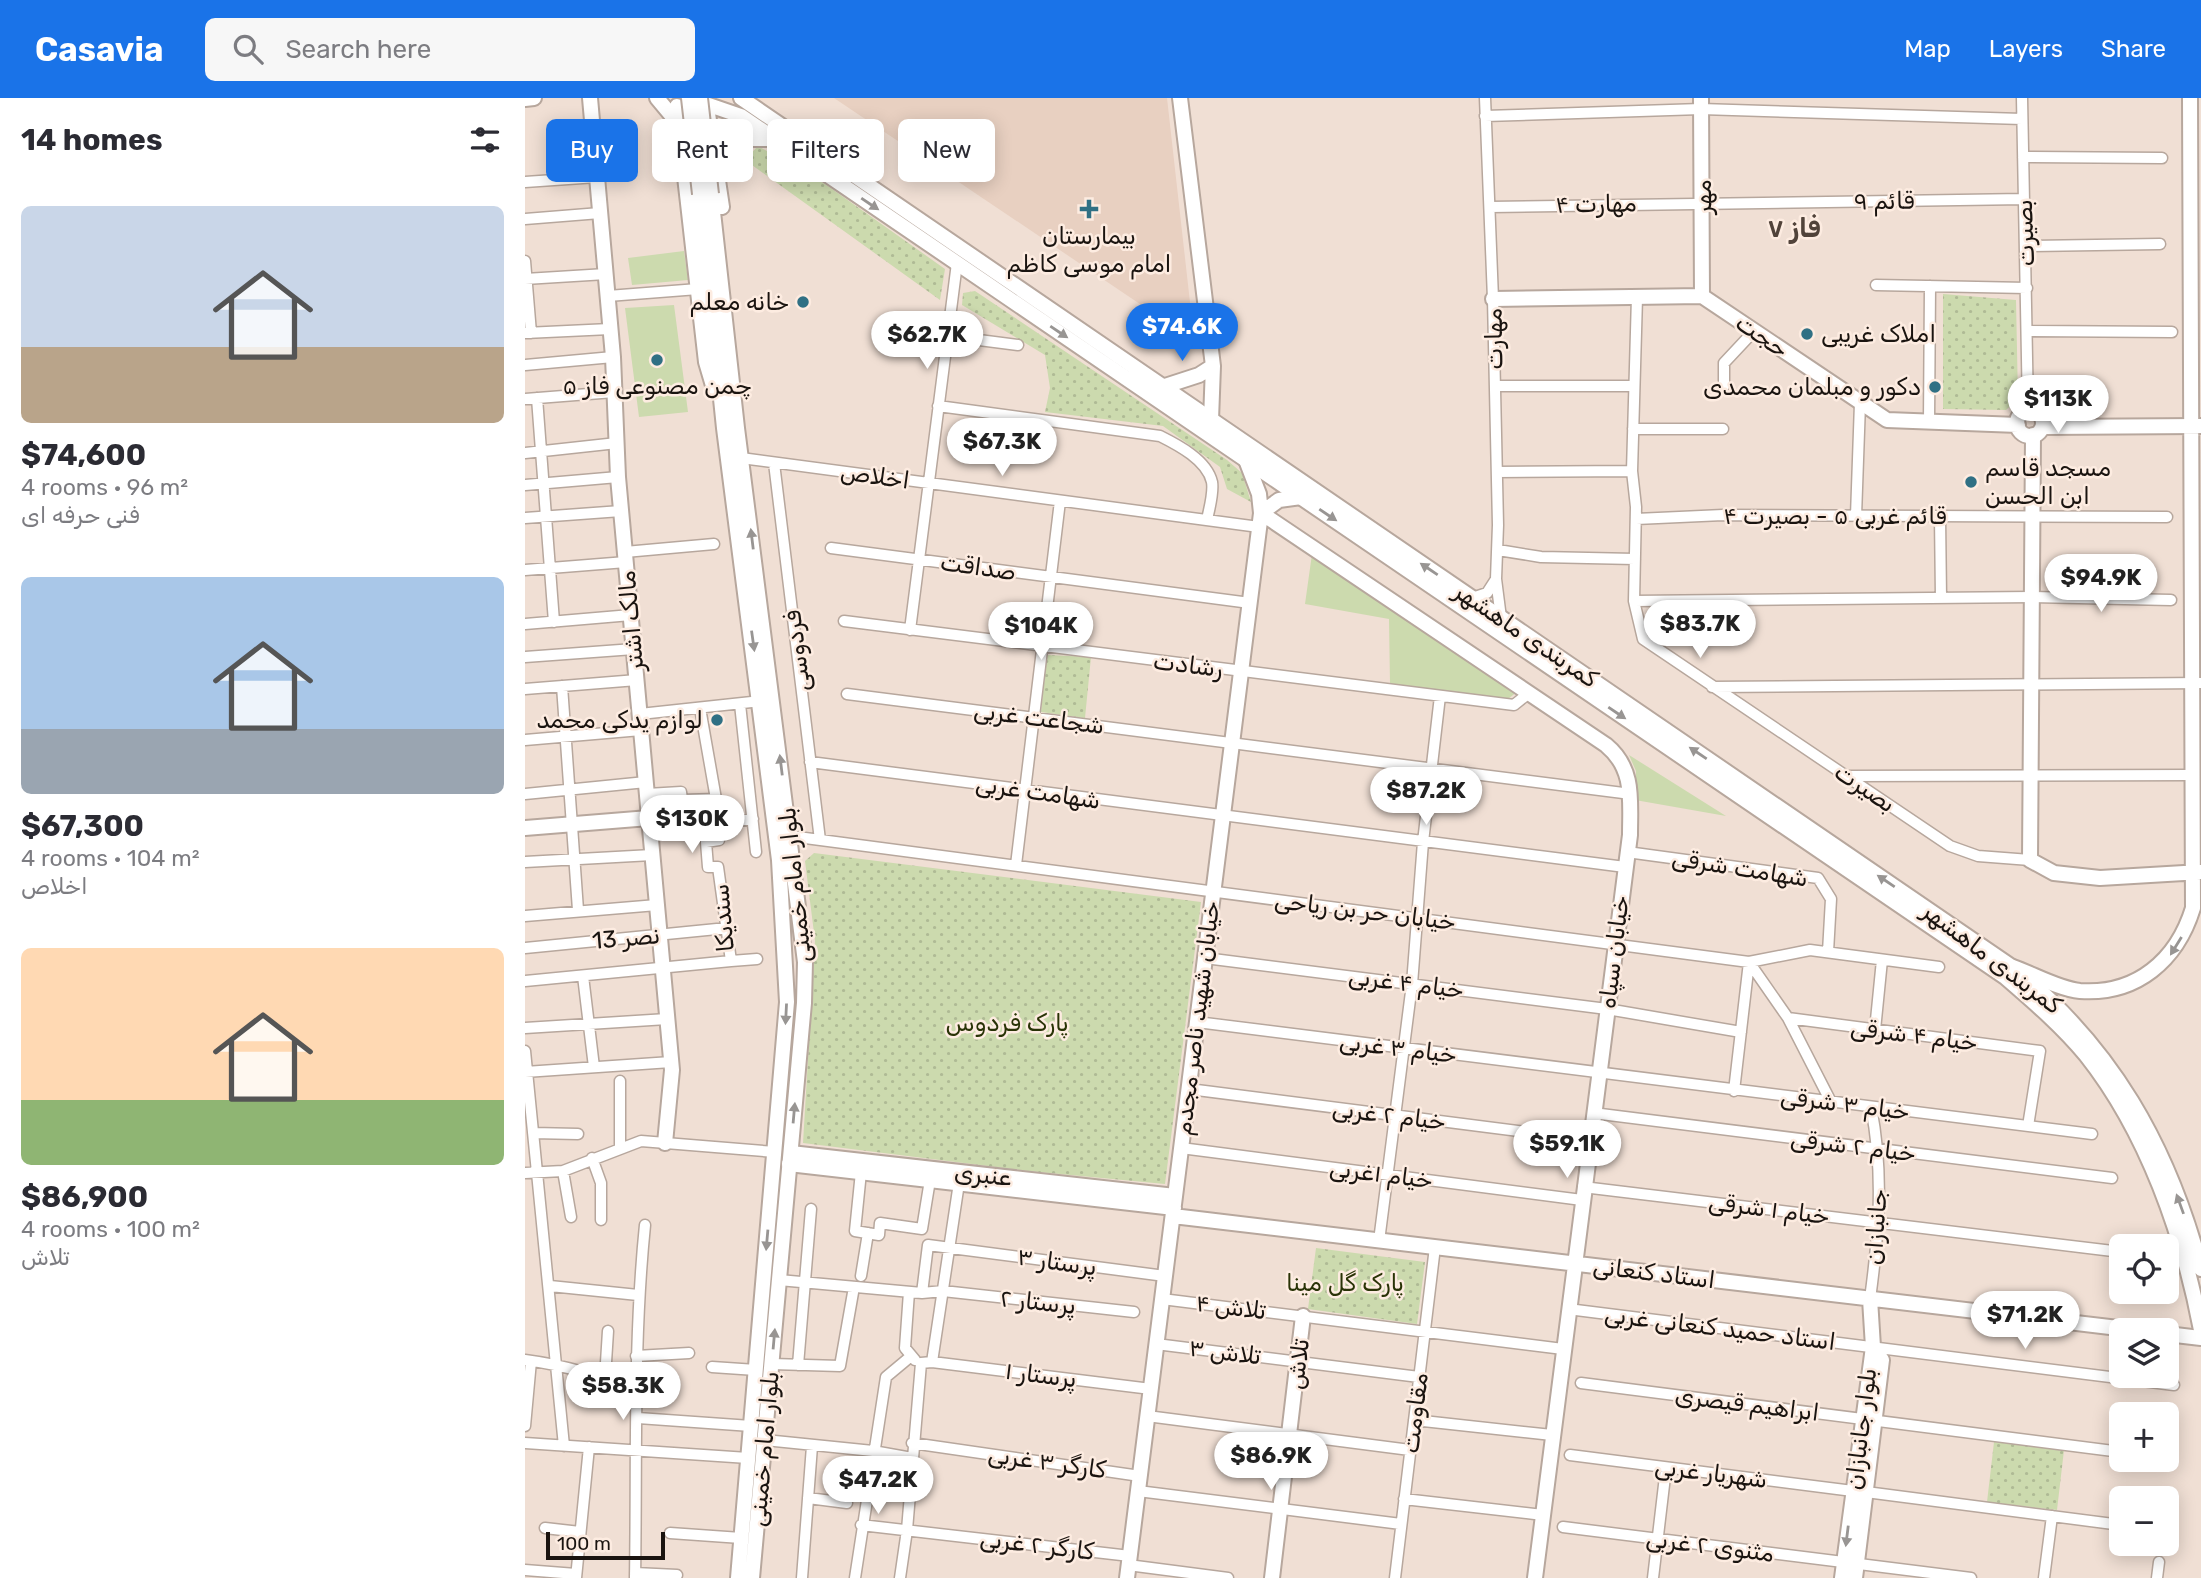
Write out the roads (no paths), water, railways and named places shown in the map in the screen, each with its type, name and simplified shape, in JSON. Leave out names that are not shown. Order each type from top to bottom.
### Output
[{"type":"street","points":[[525,99],[534,98]]},
{"type":"street","name":"مالک اشتر","points":[[590,98],[592,119]]},
{"type":"street","points":[[657,98],[673,119]]},
{"type":"street","points":[[732,114],[740,98]]},
{"type":"street","name":"کمربندی ماهشهر","points":[[740,98],[2012,967],[2074,1021],[2116,1075],[2165,1168],[2201,1269]]},
{"type":"street","points":[[1180,98],[1213,366],[1211,420]]},
{"type":"street","name":"مهارت","points":[[1485,98],[1497,472],[1496,579],[1502,618]]},
{"type":"street","name":"بصیرت","points":[[2022,98],[2028,410]]},
{"type":"street","points":[[2012,967],[2077,991],[2109,989],[2147,975],[2171,955],[2186,930],[2193,908],[2196,873],[2191,775],[2196,683],[2197,426],[2190,98]]},
{"type":"street","points":[[676,100],[679,119]]},
{"type":"street","points":[[676,100],[705,194]]},
{"type":"street","name":"کمربندی ماهشهر","points":[[676,100],[691,112],[707,102],[741,116],[767,135]]},
{"type":"street","points":[[705,194],[707,102]]},
{"type":"street","points":[[1485,116],[1701,104],[2022,119]]},
{"type":"street","name":"مهر","points":[[1701,104],[1702,296]]},
{"type":"street","points":[[2023,157],[2162,158]]},
{"type":"street","points":[[525,182],[546,181]]},
{"type":"street","name":"مالک اشتر","points":[[597,182],[613,357],[618,477],[671,1062],[665,1143]]},
{"type":"street","points":[[686,182],[706,362],[731,428]]},
{"type":"street","points":[[719,182],[739,369],[731,428]]},
{"type":"street","name":"کمربندی ماهشهر","points":[[837,182],[2005,977],[2038,1005],[2087,1057],[2139,1144],[2174,1228],[2201,1330]]},
{"type":"street","name":"بلوار امام خمینی","points":[[705,194],[779,860],[786,1015],[738,1578]]},
{"type":"street","name":"قائم ۹","points":[[1703,202],[2024,199]]},
{"type":"street","name":"مهارت ۴","points":[[1490,206],[1703,202]]},
{"type":"street","points":[[525,219],[600,213]]},
{"type":"street","points":[[2026,246],[2160,244]]},
{"type":"street","points":[[525,261],[528,333],[610,329]]},
{"type":"street","points":[[910,630],[957,263]]},
{"type":"street","points":[[526,279],[606,274]]},
{"type":"street","points":[[1876,285],[2027,288]]},
{"type":"street","points":[[1929,421],[1930,286]]},
{"type":"street","points":[[608,296],[698,289]]},
{"type":"street","points":[[1493,299],[1702,296]]},
{"type":"street","name":"حجت","points":[[1702,296],[1887,420],[2018,425]]},
{"type":"street","name":"بصیرت","points":[[1637,297],[1632,471],[1636,519],[1634,601],[1643,639],[1950,846],[1978,856],[2030,860]]},
{"type":"street","points":[[1724,386],[1727,359],[1754,331]]},
{"type":"street","points":[[2028,331],[2172,332]]},
{"type":"street","points":[[948,335],[1018,345]]},
{"type":"street","points":[[525,365],[613,357]]},
{"type":"street","points":[[1162,387],[1199,375],[1213,366]]},
{"type":"street","points":[[1495,386],[1634,386]]},
{"type":"street","points":[[525,400],[614,392]]},
{"type":"street","points":[[537,398],[554,622]]},
{"type":"street","points":[[1856,516],[1860,403]]},
{"type":"street","points":[[938,406],[1160,436],[1174,443],[1207,470],[1213,484],[1207,520]]},
{"type":"street","points":[[2196,873],[2100,878],[2054,873],[2030,860],[2033,517],[2038,431],[2039,413],[2028,410],[2021,414],[2018,425],[2022,432],[2038,431],[2197,426]]},
{"type":"street","name":"بلوار امام خمینی","points":[[731,428],[741,458],[805,962],[752,1578]]},
{"type":"street","points":[[1633,429],[1723,429]]},
{"type":"street","points":[[525,453],[617,443]]},
{"type":"street","name":"اخلاص","points":[[741,458],[1207,520],[1260,520]]},
{"type":"street","name":"خیابان شهید ناصر مجدم","points":[[1128,1566],[1260,520],[1259,494],[1246,460]]},
{"type":"street","name":"فردوسی","points":[[774,463],[820,840]]},
{"type":"street","points":[[1497,472],[1632,471]]},
{"type":"street","points":[[525,485],[618,477]]},
{"type":"street","points":[[1260,520],[1279,500],[1301,497]]},
{"type":"street","points":[[1016,866],[1060,501]]},
{"type":"street","points":[[525,518],[621,510]]},
{"type":"street","name":"قائم غربی ۵ - بصیرت ۴","points":[[1636,519],[1856,516],[2167,517]]},
{"type":"street","points":[[1940,517],[1941,598]]},
{"type":"street","name":"خیابان سپاه","points":[[1260,520],[1615,752],[1627,772],[1630,794],[1627,852],[1535,1578]]},
{"type":"street","points":[[525,570],[714,544]]},
{"type":"street","name":"صداقت","points":[[831,548],[1250,603]]},
{"type":"street","points":[[1498,550],[1541,557],[1635,559]]},
{"type":"street","points":[[1472,598],[1487,593],[1496,579]]},
{"type":"street","points":[[1634,601],[2032,597],[2171,600]]},
{"type":"street","points":[[525,624],[631,615]]},
{"type":"street","name":"رشادت","points":[[844,621],[1514,705],[1528,693]]},
{"type":"street","points":[[525,657],[634,649]]},
{"type":"street","points":[[525,689],[637,680]]},
{"type":"street","points":[[1712,687],[2196,683]]},
{"type":"street","points":[[562,686],[578,910]]},
{"type":"street","name":"شجاعت غربی","points":[[847,694],[1630,794]]},
{"type":"street","points":[[1379,1241],[1412,984],[1423,842],[1440,696]]},
{"type":"street","points":[[639,714],[761,701]]},
{"type":"street","points":[[740,704],[756,852]]},
{"type":"street","name":"سندیکا","points":[[525,981],[731,961],[718,867],[708,867],[706,842],[719,840],[716,799],[700,708]]},
{"type":"street","points":[[525,740],[641,730]]},
{"type":"street","name":"شهامت غربی","points":[[810,762],[1223,817]]},
{"type":"street","points":[[1848,776],[2191,775]]},
{"type":"street","points":[[525,794],[646,788],[681,792],[682,800],[716,799]]},
{"type":"street","points":[[1223,817],[1625,867]]},
{"type":"street","points":[[525,828],[649,818]]},
{"type":"street","points":[[717,823],[753,820]]},
{"type":"street","name":"خیابان حر بن ریاحی","points":[[790,836],[1749,962],[1811,950],[1939,967]]},
{"type":"street","name":"شهامت شرقی","points":[[1627,852],[1818,878],[1831,899],[1828,952]]},
{"type":"street","points":[[525,862],[652,855]]},
{"type":"street","points":[[525,916],[657,905]]},
{"type":"street","name":"نصر 13","points":[[525,948],[727,929]]},
{"type":"street","points":[[783,941],[792,945],[803,941]]},
{"type":"street","name":"خیام ۴ غربی","points":[[1205,958],[1607,1009]]},
{"type":"street","points":[[731,961],[757,959]]},
{"type":"street","points":[[784,965],[794,960],[805,962]]},
{"type":"street","points":[[1875,1030],[1882,960]]},
{"type":"street","points":[[1749,962],[1788,1018],[1831,1102]]},
{"type":"street","points":[[1734,1091],[1749,962]]},
{"type":"street","points":[[583,975],[594,1068]]},
{"type":"street","points":[[1607,1009],[1741,1032]]},
{"type":"street","name":"خیام ۴ شرقی","points":[[1788,1018],[2040,1051],[2028,1126]]},
{"type":"street","points":[[525,1028],[667,1019]]},
{"type":"street","name":"خیام ۳ غربی","points":[[1197,1021],[1598,1074]]},
{"type":"street","points":[[525,1051],[564,1446]]},
{"type":"street","points":[[526,1072],[671,1062]]},
{"type":"street","name":"خیام ۳ شرقی","points":[[1598,1074],[2092,1134]]},
{"type":"street","points":[[620,1081],[620,1148]]},
{"type":"street","name":"خیام ۲ غربی","points":[[1189,1089],[1590,1140]]},
{"type":"street","name":"جانبازان","points":[[1871,1107],[1879,1149],[1880,1223],[1870,1299],[1873,1347]]},
{"type":"street","name":"خیام ۲ شرقی","points":[[1593,1113],[2112,1178]]},
{"type":"street","points":[[533,1133],[578,1134]]},
{"type":"street","points":[[525,1173],[563,1171],[641,1141],[775,1152]]},
{"type":"street","name":"خیام ۱غربی","points":[[1181,1148],[1387,1175],[1583,1193]]},
{"type":"street","points":[[592,1158],[601,1183],[601,1220]]},
{"type":"street","name":"عنبری","points":[[790,1158],[861,1172],[1174,1207]]},
{"type":"street","name":"عنبری","points":[[790,1158],[1174,1207]]},
{"type":"street","points":[[563,1171],[571,1217]]},
{"type":"street","points":[[861,1172],[855,1231],[868,1233],[879,1234],[880,1223],[922,1229],[930,1180]]},
{"type":"street","points":[[932,1362],[959,1183]]},
{"type":"street","name":"خیام ۱ شرقی","points":[[1583,1193],[1880,1223],[2109,1251]]},
{"type":"street","name":"استاد کنعانی","points":[[1174,1207],[1379,1241],[2109,1327]]},
{"type":"street","points":[[798,1365],[811,1209]]},
{"type":"street","points":[[645,1225],[638,1295],[634,1391],[638,1418],[635,1575],[677,1575]]},
{"type":"street","points":[[861,1276],[868,1233]]},
{"type":"street","points":[[922,1293],[928,1245],[950,1247]]},
{"type":"street","name":"پرستار ۳","points":[[950,1247],[1165,1276]]},
{"type":"street","name":"مقاومت","points":[[1397,1578],[1401,1524],[1435,1247]]},
{"type":"street","name":"پرستار ۲","points":[[779,1280],[922,1293],[943,1291],[1133,1312]]},
{"type":"street","points":[[550,1286],[638,1295]]},
{"type":"street","points":[[772,1364],[841,1366],[854,1287]]},
{"type":"street","points":[[900,1578],[907,1530],[912,1443],[921,1363],[910,1357],[905,1348],[909,1292]]},
{"type":"street","name":"تلاش ۴","points":[[1162,1299],[1563,1349]]},
{"type":"street","name":"استاد حمید کنعانی غربی","points":[[1568,1309],[2109,1377]]},
{"type":"street","name":"تلاش","points":[[1272,1578],[1303,1317]]},
{"type":"street","points":[[605,1378],[608,1331]]},
{"type":"street","points":[[2179,1335],[2201,1338]]},
{"type":"street","name":"تلاش ۳","points":[[1156,1344],[1419,1377]]},
{"type":"street","name":"بلوار جانبازان","points":[[1842,1578],[1852,1568],[1873,1347]]},
{"type":"street","points":[[636,1356],[689,1353]]},
{"type":"street","points":[[855,1578],[861,1525],[886,1377],[910,1357]]},
{"type":"street","points":[[525,1426],[528,1360],[557,1364],[605,1378],[634,1391]]},
{"type":"street","name":"پرستار ۱","points":[[921,1363],[932,1362],[1151,1389]]},
{"type":"street","points":[[712,1367],[756,1370]]},
{"type":"street","name":"ابراهیم قیصری","points":[[1581,1383],[2109,1450]]},
{"type":"street","points":[[1147,1416],[1410,1450]]},
{"type":"street","points":[[638,1418],[751,1426]]},
{"type":"street","points":[[1414,1420],[1552,1435]]},
{"type":"street","points":[[765,1440],[873,1451],[912,1458]]},
{"type":"street","points":[[525,1443],[637,1453],[748,1458]]},
{"type":"street","name":"کارگر ۳ غربی","points":[[912,1443],[1140,1476]]},
{"type":"street","points":[[802,1578],[812,1446]]},
{"type":"street","points":[[525,1570],[576,1576],[589,1447]]},
{"type":"street","name":"شهریار غربی","points":[[1570,1455],[2109,1523]]},
{"type":"street","points":[[1653,1578],[1666,1468]]},
{"type":"street","points":[[1138,1491],[1401,1524]]},
{"type":"street","points":[[808,1498],[847,1503]]},
{"type":"street","points":[[1404,1499],[1543,1515]]},
{"type":"street","points":[[2044,1578],[2052,1516]]},
{"type":"street","name":"کارگر ۲ غربی","points":[[861,1525],[1128,1566],[1227,1578]]},
{"type":"street","name":"مثنوی ۲ غربی","points":[[1563,1527],[1852,1568],[1971,1578]]},
{"type":"street","points":[[545,1528],[580,1532]]},
{"type":"street","points":[[670,1533],[741,1538]]},
{"type":"street","points":[[2157,1578],[2159,1562]]},
{"type":"place","name":"بیمارستان امام موسی کاظم","points":[[1089,209]]},
{"type":"place","name":"خانه معلم","points":[[803,302]]},
{"type":"place","name":"املاک غریبی","points":[[1807,334]]},
{"type":"place","name":"چمن مصنوعی فاز ۵","points":[[657,360]]},
{"type":"place","name":"دکور و مبلمان محمدی","points":[[1935,387]]},
{"type":"place","name":"مسجد قاسم ابن الحسن","points":[[1971,482]]},
{"type":"place","name":"لوازم یدکی محمد","points":[[717,720]]},
{"type":"district","name":"فاز ۷","points":[[1794,228]]},
{"type":"park label","name":"پارک فردوس","points":[[1007,1023]]},
{"type":"park label","name":"پارک گل مینا","points":[[1345,1283]]}]
